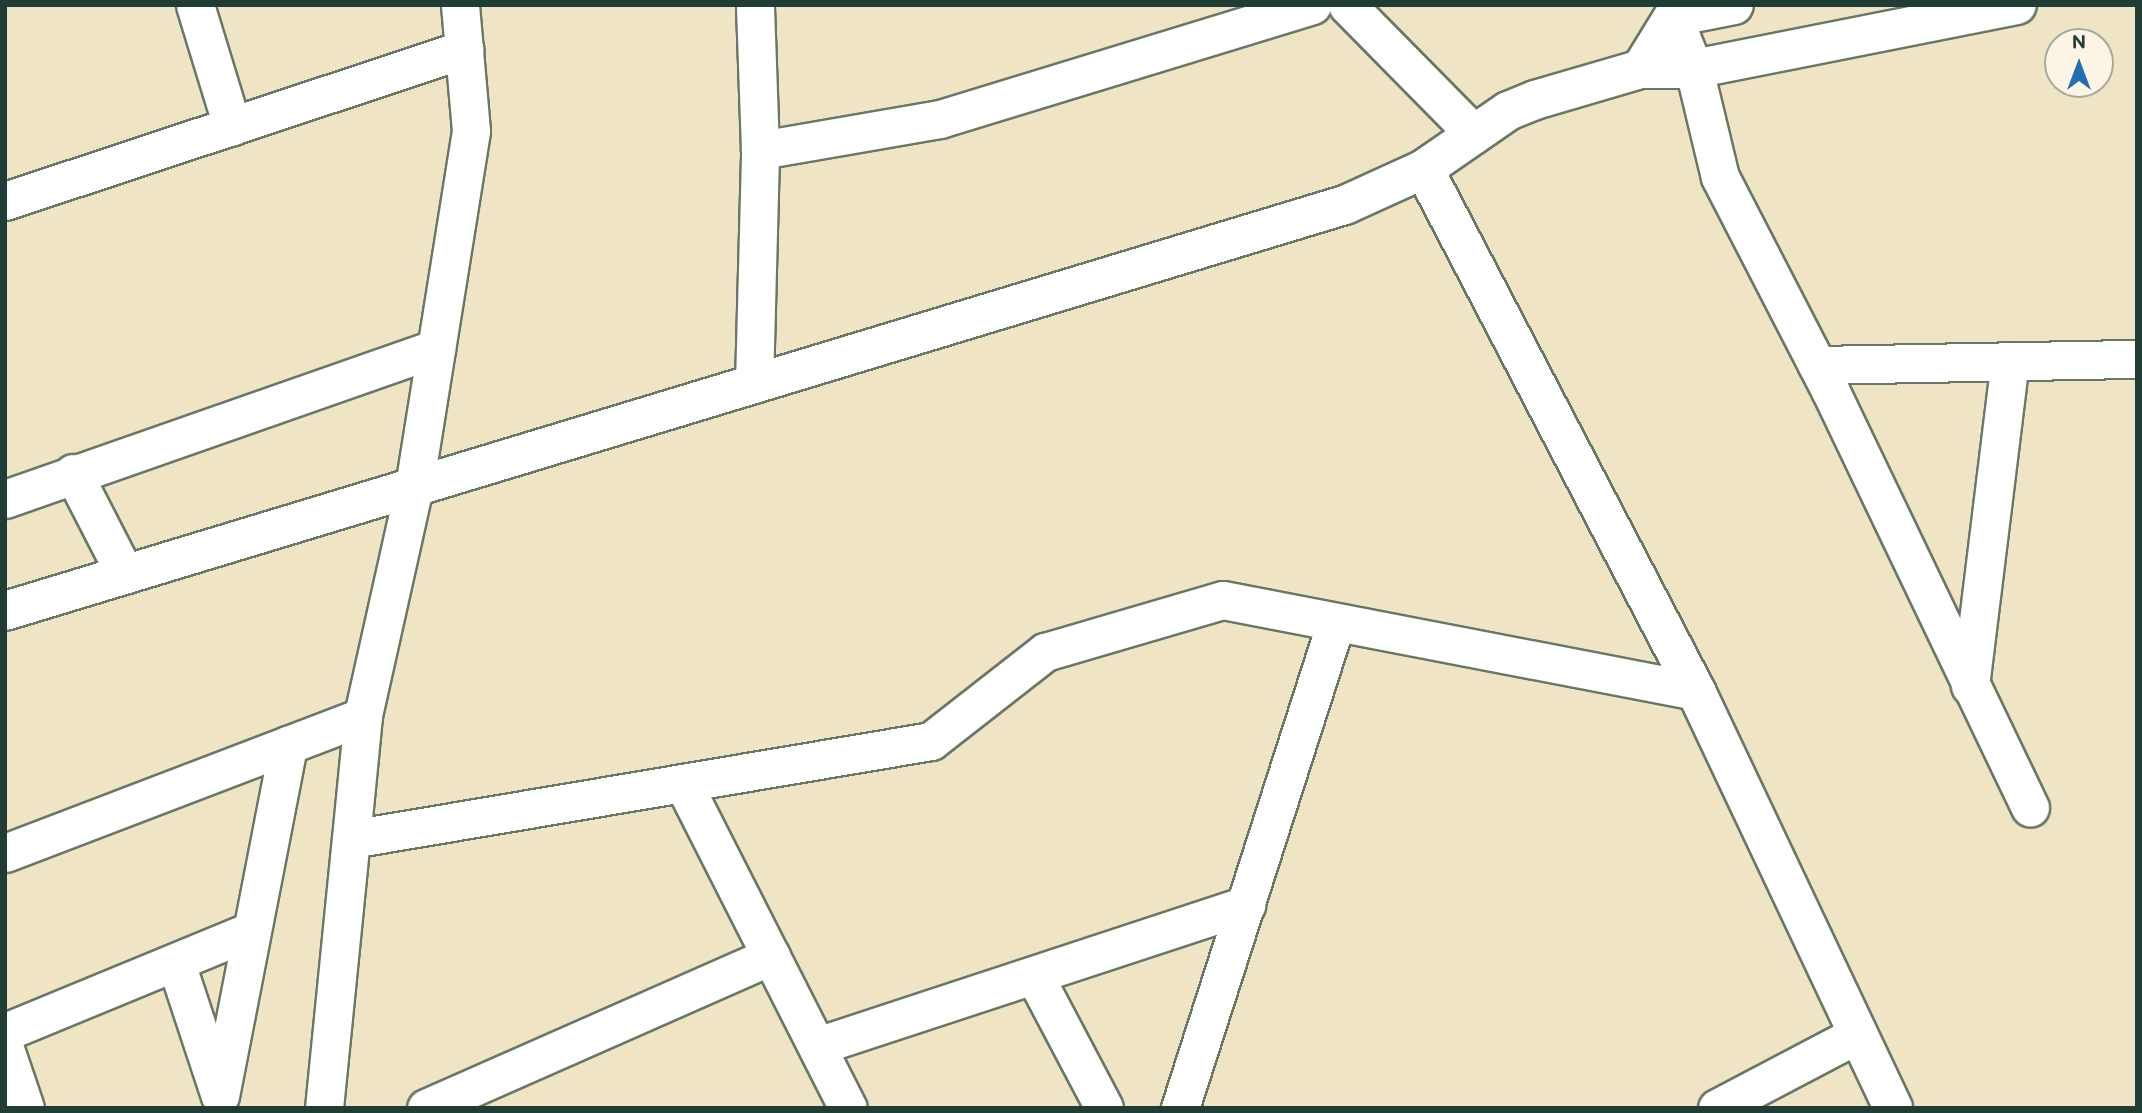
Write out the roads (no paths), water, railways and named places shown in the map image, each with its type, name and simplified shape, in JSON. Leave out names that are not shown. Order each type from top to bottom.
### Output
[{"type":"street","points":[[195,5],[232,126]]},
{"type":"street","points":[[324,1108],[363,716],[414,487],[471,131],[460,5]]},
{"type":"street","points":[[754,384],[760,149],[755,5]]},
{"type":"street","points":[[760,149],[940,119],[1312,5]]},
{"type":"street","points":[[1347,5],[1474,134]]},
{"type":"street","points":[[1641,69],[1673,17],[1734,5]]},
{"type":"street","points":[[5,611],[1345,205],[1424,169],[1474,134],[1535,100],[1641,69],[1694,69],[2017,5]]},
{"type":"street","points":[[1673,17],[1694,69],[1720,177],[1817,365],[2030,808]]},
{"type":"street","points":[[5,201],[464,49]]},
{"type":"street","points":[[1424,169],[1696,691],[1856,1035],[1893,1108]]},
{"type":"street","points":[[5,499],[436,348]]},
{"type":"street","points":[[1817,365],[2137,359]]},
{"type":"street","points":[[1970,686],[2010,361]]},
{"type":"street","points":[[73,473],[125,574]]},
{"type":"street","points":[[351,839],[931,741],[1045,652],[1223,600],[1696,691]]},
{"type":"street","points":[[1180,1108],[1336,622]]},
{"type":"street","points":[[5,853],[363,716]]},
{"type":"street","points":[[222,1102],[288,745]]},
{"type":"street","points":[[683,783],[848,1108]]},
{"type":"street","points":[[817,1046],[1245,905]]},
{"type":"street","points":[[5,1032],[252,930]]},
{"type":"street","points":[[426,1108],[771,956]]},
{"type":"street","points":[[176,963],[222,1102]]},
{"type":"street","points":[[1034,975],[1104,1108]]},
{"type":"street","points":[[1717,1108],[1856,1035]]},
{"type":"street","points":[[5,1049],[25,1108]]}]
